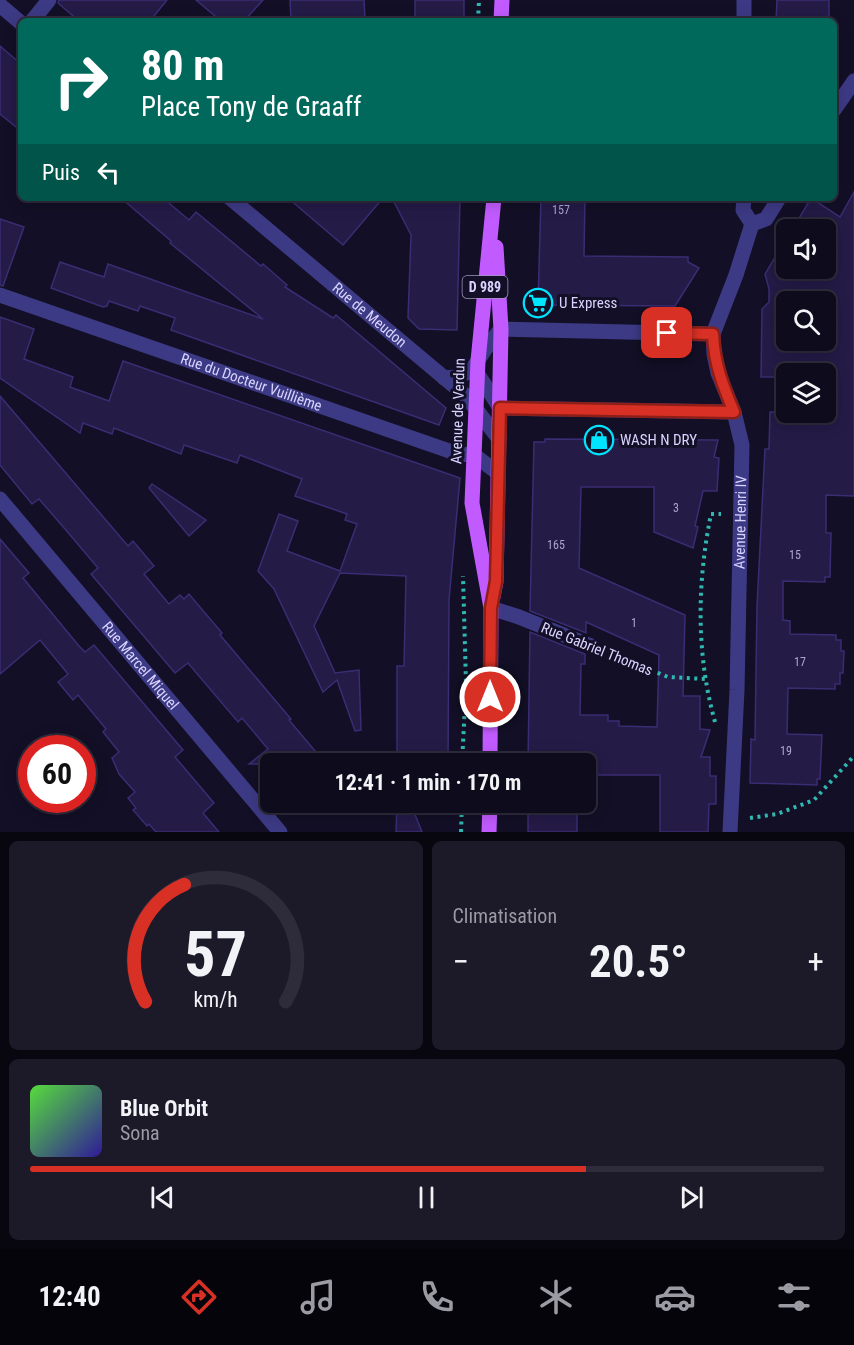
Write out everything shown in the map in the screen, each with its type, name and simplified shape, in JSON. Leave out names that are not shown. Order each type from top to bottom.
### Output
[{"type":"main road","points":[[501,18],[502,0]]},
{"type":"main road","name":"Avenue de Verdun","points":[[490,753],[491,608],[496,581],[501,329],[494,201]]},
{"type":"main road","name":"Avenue de Verdun","points":[[491,608],[472,503],[477,367],[494,214]]},
{"type":"main road","points":[[489,832],[490,813]]},
{"type":"street","points":[[34,18],[49,0]]},
{"type":"street","points":[[744,0],[744,18]]},
{"type":"street","points":[[0,5],[18,20]]},
{"type":"street","points":[[837,106],[854,81]]},
{"type":"street","name":"Rue de Meudon","points":[[234,201],[466,396],[499,439]]},
{"type":"street","points":[[744,201],[744,210],[752,224],[766,219],[777,201]]},
{"type":"street","name":"Avenue Henri IV","points":[[731,826],[742,445],[734,412],[718,373],[713,334],[736,275],[752,224]]},
{"type":"street","name":"Rue du Docteur Vuillième","points":[[0,294],[458,454],[474,456],[498,473]]},
{"type":"street","points":[[444,378],[466,374],[477,367],[501,329],[713,334]]},
{"type":"street","points":[[477,367],[500,408],[734,412]]},
{"type":"street","name":"Rue Marcel Miquel","points":[[0,499],[280,832]]},
{"type":"street","name":"Rue Gabriel Thomas","points":[[491,608],[591,646]]},
{"type":"path","points":[[478,18],[479,0]]},
{"type":"path","name":"Rue Gabriel Thomas","points":[[591,646],[668,677],[705,679],[700,590],[711,514],[741,514]]},
{"type":"path","points":[[731,826],[777,814],[814,800],[854,756]]},
{"type":"path","points":[[461,832],[462,813]]},
{"type":"building","points":[[59,0],[167,0],[152,18],[76,18],[58,3]]},
{"type":"building","points":[[196,0],[263,0],[247,18],[217,18]]},
{"type":"building","points":[[290,0],[364,0],[365,18],[291,18]]},
{"type":"building","points":[[415,0],[464,0],[464,18],[415,18]]},
{"type":"building","points":[[777,0],[829,0],[829,18],[776,18]]},
{"type":"building","points":[[0,46],[18,61],[18,129],[0,114]]},
{"type":"building","points":[[854,192],[854,496],[826,495],[826,533],[831,533],[830,577],[825,577],[825,582],[783,581],[783,620],[790,621],[790,634],[836,635],[836,640],[841,640],[841,651],[844,651],[843,673],[840,673],[840,684],[835,684],[835,689],[788,688],[787,734],[822,735],[820,779],[817,779],[817,785],[750,783],[751,739],[755,740],[757,606],[765,449],[769,449],[770,412],[776,412],[776,423],[836,423],[836,363],[776,363],[776,377],[761,377],[762,309],[769,302],[769,289],[765,274],[776,256],[776,279],[836,279],[836,219],[799,219],[809,201],[816,201],[840,217]]},
{"type":"building","points":[[124,201],[167,201],[189,220],[196,212],[261,266],[263,264],[287,285],[285,287],[333,318],[336,315],[446,408],[439,425],[171,330],[175,318],[140,306],[138,311],[109,301],[107,306],[103,307],[51,288],[60,262],[104,277],[108,264],[263,319],[170,243],[171,241]]},
{"type":"building","points":[[292,201],[380,201],[343,245]]},
{"type":"building","points":[[394,201],[460,201],[457,330],[419,329],[408,318],[411,235]]},
{"type":"building","points":[[541,201],[585,201],[584,256],[688,257],[688,262],[699,268],[675,306],[538,303]]},
{"type":"building","points":[[0,219],[24,227],[3,286],[0,285]]},
{"type":"building","points":[[0,317],[34,329],[24,359],[73,377],[70,387],[109,401],[123,361],[460,478],[449,600],[448,753],[397,753],[397,666],[404,666],[406,576],[340,573],[314,626],[335,673],[359,670],[361,730],[355,731],[337,680],[323,692],[274,589],[258,571],[279,514],[298,521],[287,551],[340,571],[357,524],[345,520],[347,514],[295,496],[302,479],[240,455],[237,463],[184,445],[181,454],[114,428],[112,434],[83,423],[80,433],[0,378]]},
{"type":"building","points":[[0,396],[128,546],[133,541],[154,566],[144,574],[169,604],[180,595],[184,599],[189,594],[317,753],[263,753],[268,749],[242,718],[238,722],[188,663],[175,673],[91,574],[98,568],[39,499],[32,504],[0,465]]},
{"type":"building","points":[[545,439],[718,440],[714,457],[719,458],[717,491],[703,491],[695,526],[698,527],[693,548],[654,532],[654,487],[581,487],[579,568],[685,615],[683,696],[700,696],[700,729],[710,730],[701,757],[710,757],[710,776],[716,776],[716,804],[709,804],[708,832],[660,832],[660,775],[596,775],[596,753],[528,753],[530,632],[585,654],[585,664],[581,664],[580,715],[608,715],[608,721],[619,721],[619,726],[657,727],[659,655],[586,622],[586,633],[530,611],[534,442],[545,442]]},
{"type":"building","points":[[152,484],[206,520],[189,536],[149,488]]},
{"type":"building","points":[[0,539],[29,573],[23,578],[79,646],[85,652],[94,645],[183,750],[175,757],[214,803],[203,813],[219,832],[156,832],[149,824],[147,826],[133,810],[136,808],[128,798],[135,792],[119,774],[112,758],[119,752],[103,732],[106,729],[78,695],[73,700],[58,682],[68,674],[40,640],[0,674]]},
{"type":"building","points":[[260,755],[260,764],[249,764]]},
{"type":"building","points":[[397,813],[414,813],[422,832],[396,832]]},
{"type":"building","points":[[528,813],[577,813],[577,832],[528,832]]},
{"type":"place","name":"U Express","points":[[538,303]]},
{"type":"place","name":"WASH N DRY","points":[[599,440]]},
{"type":"route","points":[[490,697],[491,608],[496,581],[500,408],[734,412],[718,373],[713,334],[667,333]]}]
